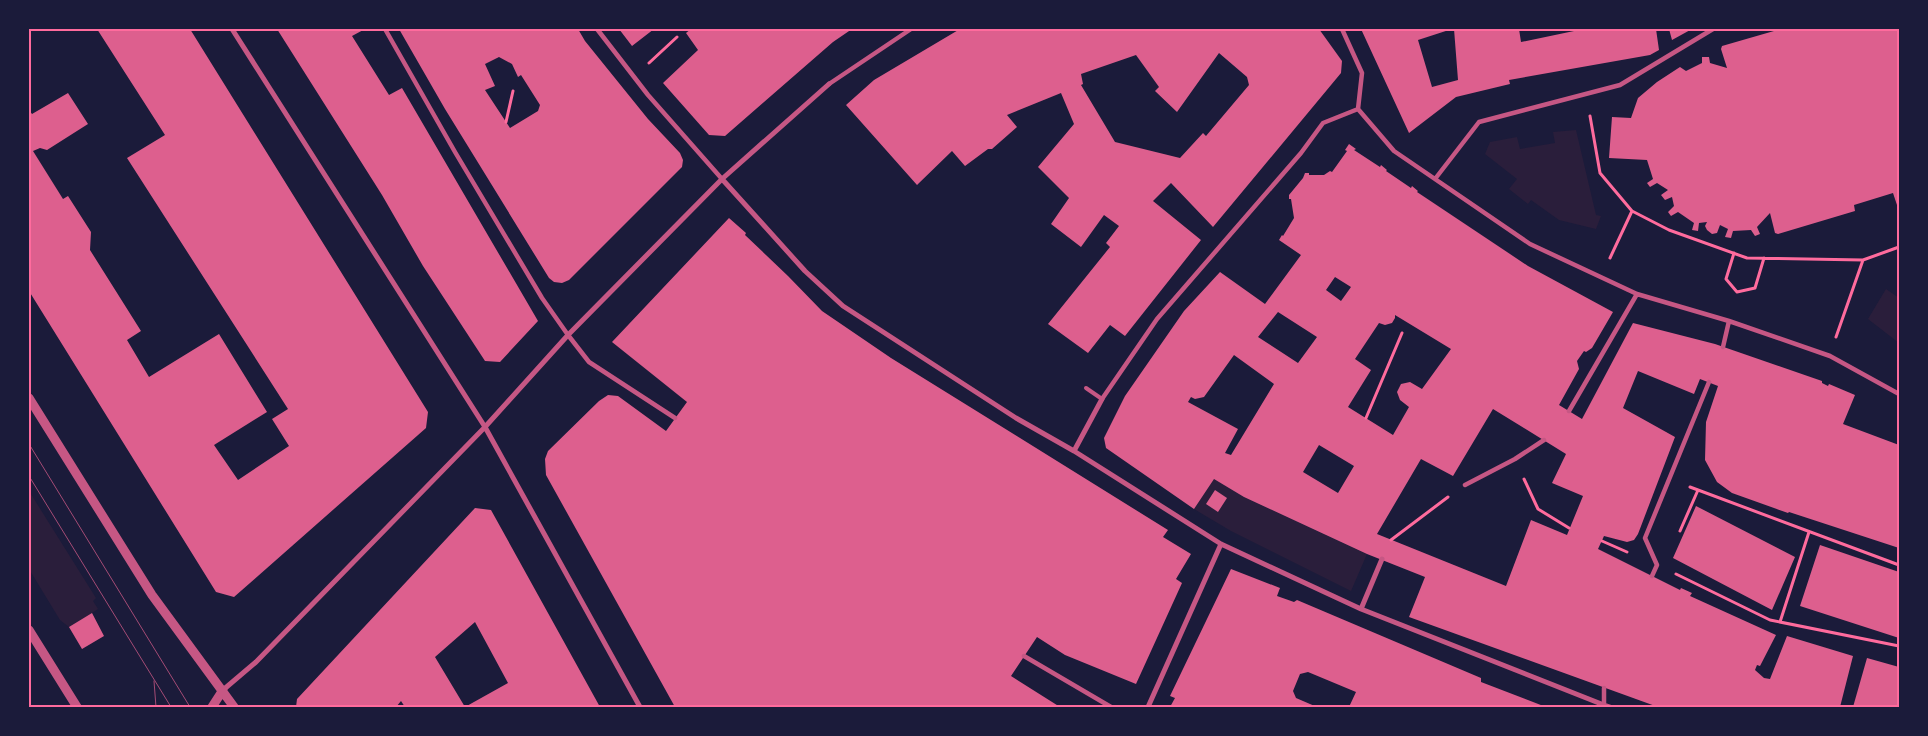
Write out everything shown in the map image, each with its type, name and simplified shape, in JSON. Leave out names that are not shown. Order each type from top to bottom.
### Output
[{"type":"street","points":[[232,29],[485,427],[640,707]]},
{"type":"street","points":[[385,29],[537,290],[568,335],[589,362],[675,418]]},
{"type":"street","points":[[598,29],[633,76],[722,179],[805,271],[842,306],[1016,418],[1074,451],[1221,544],[1361,609],[1610,707]]},
{"type":"street","points":[[212,707],[223,690],[256,662],[485,427],[568,335],[722,179],[829,84],[911,29]]},
{"type":"street","points":[[1342,29],[1362,73],[1358,110],[1394,151],[1530,244],[1637,294],[1729,321],[1830,356],[1899,394]]},
{"type":"street","points":[[1435,179],[1479,122],[1620,85],[1713,29]]},
{"type":"street","points":[[1074,451],[1102,399],[1157,319],[1301,153],[1323,123],[1358,110]]},
{"type":"street","points":[[1570,411],[1637,294]]},
{"type":"street","points":[[1723,347],[1729,321]]},
{"type":"street","points":[[1652,576],[1657,565],[1646,538],[1668,479],[1709,382]]},
{"type":"street","points":[[29,398],[152,595],[234,707]]},
{"type":"street","points":[[1465,485],[1515,459],[1544,440]]},
{"type":"street","points":[[1148,707],[1221,544]]},
{"type":"street","points":[[1361,609],[1382,559]]},
{"type":"street","points":[[29,630],[77,707]]},
{"type":"street","points":[[1024,656],[1111,707]]},
{"type":"street","points":[[1604,688],[1604,706]]},
{"type":"lane","points":[[1086,388],[1102,399]]},
{"type":"path","points":[[633,76],[677,37]]},
{"type":"path","points":[[506,122],[512,91]]},
{"type":"path","points":[[1586,94],[1600,173],[1632,211],[1669,230],[1747,258],[1863,260],[1899,248]]},
{"type":"path","points":[[1601,277],[1632,211]]},
{"type":"path","points":[[1734,253],[1726,279],[1737,292],[1756,288],[1764,258]]},
{"type":"path","points":[[1830,356],[1863,260]]},
{"type":"path","points":[[1366,418],[1402,333]]},
{"type":"path","points":[[1515,459],[1538,509],[1569,528]]},
{"type":"path","points":[[1668,479],[1899,565]]},
{"type":"path","points":[[1391,541],[1465,485]]},
{"type":"path","points":[[1680,531],[1698,490]]},
{"type":"path","points":[[1780,622],[1809,532]]},
{"type":"path","points":[[1657,565],[1770,620],[1899,646]]},
{"type":"shaded area","points":[[1576,130],[1596,215],[1601,216],[1596,229],[1559,220],[1531,200],[1528,204],[1509,189],[1517,179],[1485,154],[1490,142],[1517,137],[1520,149],[1555,143],[1553,132]]},
{"type":"shaded area","points":[[1886,289],[1899,298],[1899,343],[1868,319]]},
{"type":"shaded area","points":[[1214,479],[1244,497],[1367,554],[1351,591],[1231,531],[1194,509]]},
{"type":"shaded area","points":[[29,491],[96,598],[93,601],[98,609],[92,613],[104,636],[82,649],[69,627],[60,620],[29,569]]},
{"type":"building","points":[[97,29],[190,29],[428,412],[426,428],[234,597],[216,592],[29,291],[29,110],[32,114],[68,93],[88,124],[47,150],[40,148],[33,151],[63,199],[68,196],[91,232],[90,250],[141,331],[127,340],[149,377],[219,334],[267,412],[214,445],[238,480],[289,446],[272,419],[288,409],[127,158],[165,135]]},
{"type":"building","points":[[277,29],[365,29],[352,36],[389,95],[402,88],[538,321],[500,362],[485,361],[423,266],[382,195]]},
{"type":"building","points":[[399,29],[578,29],[585,41],[648,119],[680,153],[683,160],[682,167],[569,280],[562,283],[554,282],[549,278],[445,109]],"holes":[[[499,57],[512,64],[518,77],[521,75],[540,105],[538,111],[510,128],[485,90],[495,86],[485,64]]]},
{"type":"building","points":[[619,29],[654,29],[632,46]]},
{"type":"building","points":[[691,29],[852,29],[833,42],[725,136],[709,135],[663,83],[698,50],[686,33]]},
{"type":"building","points":[[960,29],[1319,29],[1342,61],[1341,73],[1213,227],[1171,183],[1153,201],[1201,240],[1125,336],[1110,325],[1088,353],[1048,324],[1110,247],[1106,243],[1119,226],[1104,215],[1081,247],[1051,224],[1069,198],[1038,167],[1074,124],[1061,93],[1007,115],[1017,127],[992,149],[988,149],[965,166],[952,151],[917,185],[846,105],[874,80]],"holes":[[[1219,53],[1247,77],[1249,85],[1206,136],[1203,133],[1180,158],[1115,142],[1081,85],[1083,84],[1081,74],[1136,55],[1159,87],[1155,91],[1177,112]]]},
{"type":"building","points":[[1361,29],[1452,29],[1418,40],[1432,87],[1458,80],[1454,29],[1519,29],[1521,42],[1574,31],[1573,29],[1656,29],[1659,50],[1650,55],[1509,80],[1510,84],[1456,97],[1409,133]]},
{"type":"building","points":[[1669,29],[1692,29],[1672,40]]},
{"type":"building","points":[[1781,29],[1899,29],[1899,211],[1893,193],[1854,205],[1855,211],[1778,234],[1775,233],[1770,213],[1757,227],[1760,234],[1755,236],[1751,230],[1733,231],[1731,238],[1725,237],[1728,229],[1720,225],[1717,233],[1712,234],[1705,226],[1707,222],[1699,223],[1698,231],[1692,230],[1694,223],[1678,212],[1671,216],[1668,212],[1674,206],[1672,197],[1665,200],[1661,195],[1668,190],[1657,183],[1650,187],[1647,183],[1653,179],[1647,160],[1609,158],[1612,117],[1631,118],[1638,98],[1657,82],[1680,67],[1686,71],[1702,63],[1702,57],[1709,57],[1710,63],[1727,68],[1721,49],[1722,46]]},
{"type":"building","points":[[1349,144],[1356,149],[1354,150],[1380,167],[1381,165],[1386,171],[1411,188],[1412,186],[1417,192],[1528,266],[1613,312],[1592,348],[1586,352],[1584,351],[1577,361],[1579,369],[1559,405],[1582,419],[1633,323],[1715,344],[1822,381],[1822,383],[1828,386],[1829,384],[1855,395],[1843,424],[1899,445],[1899,548],[1732,493],[1717,482],[1705,460],[1706,422],[1718,386],[1700,379],[1694,394],[1638,371],[1623,408],[1675,437],[1634,540],[1627,542],[1604,536],[1598,549],[1680,590],[1681,588],[1692,593],[1690,596],[1776,635],[1760,666],[1757,665],[1755,670],[1764,678],[1770,679],[1787,636],[1853,656],[1840,707],[1658,707],[1409,617],[1425,577],[1367,554],[1244,497],[1214,479],[1194,509],[1106,448],[1104,438],[1125,396],[1184,311],[1220,272],[1265,304],[1301,255],[1279,240],[1294,218],[1289,195],[1305,173],[1309,173],[1309,175],[1324,175],[1330,171],[1332,172],[1347,151],[1345,150]],"holes":[[[1335,277],[1351,287],[1341,301],[1326,290]],[[1278,312],[1317,337],[1298,363],[1258,337]],[[1395,315],[1451,349],[1422,389],[1410,382],[1401,384],[1397,392],[1400,400],[1409,407],[1393,435],[1348,407],[1371,370],[1355,359],[1379,323],[1385,325],[1392,323]],[[1234,355],[1274,384],[1231,455],[1225,453],[1238,429],[1188,402],[1191,397],[1195,399],[1204,397]],[[1493,409],[1566,454],[1552,483],[1583,496],[1567,535],[1531,520],[1506,586],[1377,534],[1421,459],[1453,476]],[[1319,445],[1354,466],[1338,493],[1303,472]]]},
{"type":"building","points":[[729,218],[822,311],[891,358],[1168,530],[1163,537],[1191,554],[1176,579],[1182,583],[1136,684],[1065,655],[1037,637],[1011,676],[1060,707],[675,707],[546,475],[545,459],[548,451],[599,401],[608,395],[618,396],[666,431],[687,402],[612,342]]},
{"type":"building","points":[[1215,490],[1227,498],[1218,512],[1206,504]]},
{"type":"building","points":[[1696,506],[1795,557],[1772,610],[1673,558]]},
{"type":"building","points":[[475,508],[491,510],[600,707],[465,707],[405,707],[401,701],[396,707],[296,707],[297,699]],"holes":[[[475,622],[508,683],[465,707],[435,657]]]},
{"type":"building","points":[[1820,545],[1899,572],[1899,638],[1800,606]]},
{"type":"building","points":[[1231,569],[1280,588],[1277,596],[1294,602],[1297,600],[1481,678],[1481,682],[1546,707],[1349,707],[1356,692],[1308,672],[1300,674],[1293,691],[1296,698],[1317,707],[1170,707],[1175,698],[1170,696]]},
{"type":"building","points":[[92,613],[104,636],[82,649],[69,627]]},
{"type":"building","points":[[1867,658],[1899,667],[1899,707],[1853,707]]},
{"type":"tram line","points":[[29,444],[190,707]]},
{"type":"tram line","points":[[29,476],[171,707]]},
{"type":"tram line","points":[[154,681],[156,707]]}]
